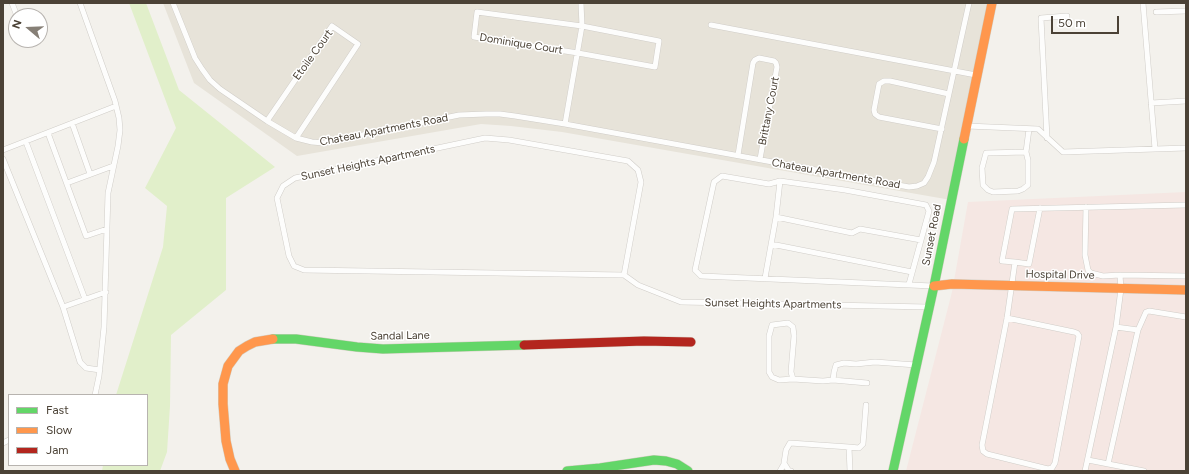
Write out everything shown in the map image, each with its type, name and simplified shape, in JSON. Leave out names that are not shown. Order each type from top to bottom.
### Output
[{"type":"street","name":"Sunset Road","points":[[893,471],[934,286],[992,3]]},
{"type":"street","name":"Hospital Drive","points":[[934,286],[952,284],[1186,290]]},
{"type":"street","name":"Sandal Lane","points":[[235,471],[230,459],[226,441],[223,384],[228,366],[233,358],[239,351],[255,342],[274,339],[296,339],[357,348],[383,349],[644,341],[691,342]]},
{"type":"street","points":[[567,471],[654,460],[678,464],[688,471]]},
{"type":"lane","points":[[80,3],[116,106],[120,130],[108,194],[104,327],[100,370],[95,394]]},
{"type":"lane","name":"Chateau Apartments Road","points":[[173,3],[189,45],[202,69],[210,80],[220,89],[267,121],[296,138],[324,143],[460,116],[486,114],[515,116],[909,187],[924,183],[932,170],[969,3]]},
{"type":"lane","points":[[565,124],[582,26],[581,3]]},
{"type":"lane","points":[[1143,3],[1155,149]]},
{"type":"lane","points":[[1156,12],[1186,11]]},
{"type":"lane","name":"Dominique Court","points":[[578,53],[474,37],[477,12],[582,26]]},
{"type":"lane","points":[[1047,138],[1041,18],[1067,16]]},
{"type":"lane","points":[[711,25],[977,76]]},
{"type":"lane","name":"Etoile Court","points":[[267,121],[332,26],[358,44],[296,138]]},
{"type":"lane","points":[[578,53],[655,67],[659,41],[582,26]]},
{"type":"lane","name":"Brittany Court","points":[[738,155],[753,63],[759,58],[774,61],[777,67],[760,160]]},
{"type":"lane","points":[[942,129],[879,117],[875,114],[874,110],[879,84],[884,81],[890,81],[949,94]]},
{"type":"lane","points":[[1151,103],[1186,101]]},
{"type":"lane","points":[[3,150],[116,106]]},
{"type":"lane","points":[[72,123],[90,174]]},
{"type":"lane","points":[[966,126],[1038,130],[1063,152],[1186,148]]},
{"type":"lane","points":[[1026,152],[986,154],[982,168],[983,185],[988,190],[994,192],[1018,191],[1028,185],[1028,160],[1026,152],[1029,129]]},
{"type":"lane","points":[[48,132],[86,236],[108,229]]},
{"type":"lane","name":"Sunset Heights Apartments","points":[[624,275],[641,182],[638,170],[628,161],[509,140],[485,138],[295,178],[283,186],[277,198],[289,256],[294,266],[304,270],[624,275],[638,285],[681,302],[929,307]]},
{"type":"lane","points":[[26,142],[85,299]]},
{"type":"lane","points":[[3,159],[62,307],[80,362],[86,368],[100,370]]},
{"type":"lane","points":[[67,183],[114,166]]},
{"type":"lane","points":[[909,284],[929,212],[926,205],[845,190],[780,181],[769,184],[722,176],[714,182],[695,270],[701,276],[934,286]]},
{"type":"lane","points":[[765,278],[776,217],[780,181]]},
{"type":"lane","points":[[1040,208],[1029,264],[1002,261],[1012,209],[1040,208],[1186,205]]},
{"type":"lane","points":[[1086,207],[1085,255],[1088,270],[1091,273],[1103,276],[1186,276]]},
{"type":"lane","points":[[776,217],[852,232],[860,229],[921,240]]},
{"type":"lane","points":[[771,244],[912,272]]},
{"type":"lane","points":[[1007,318],[1074,332],[1079,336],[1055,463],[1052,468],[1048,469],[986,454],[983,451],[982,445],[1007,318],[1015,262]]},
{"type":"lane","points":[[1086,471],[1116,327],[1121,289],[1120,275]]},
{"type":"lane","points":[[62,307],[106,292]]},
{"type":"lane","points":[[1108,464],[1138,330],[1146,312],[1149,310],[1186,317]]},
{"type":"lane","points":[[793,378],[791,372],[794,336],[793,327],[788,323],[772,325],[769,336],[769,372],[772,377],[779,380],[793,378],[867,383]]},
{"type":"lane","points":[[1116,327],[1138,330]]},
{"type":"lane","points":[[833,380],[836,365],[844,363],[856,364],[875,362],[916,365]]},
{"type":"lane","points":[[780,471],[784,464],[786,450],[790,444],[859,448],[863,444],[866,405]]},
{"type":"lane","points":[[849,447],[850,471]]},
{"type":"lane","points":[[1088,460],[1144,471]]},
{"type":"lane","points":[[784,464],[789,471],[791,471]]},
{"type":"shaded area","points":[[163,3],[992,3],[951,200],[562,132],[511,126],[481,124],[297,156],[194,83]]},
{"type":"shaded area","points":[[1186,192],[1186,471],[906,471],[952,292],[968,202]]},
{"type":"green space","points":[[129,3],[146,3],[179,90],[275,167],[226,198],[226,290],[171,335],[170,406],[167,452],[160,471],[102,471],[103,466],[148,466],[148,394],[116,394],[163,247],[167,206],[145,188],[176,128]]},
{"type":"traffic: fast","points":[[893,471],[934,286],[964,139]]},
{"type":"traffic: fast","points":[[273,339],[296,339],[383,349],[524,345]]},
{"type":"traffic: fast","points":[[567,471],[654,460],[677,464],[688,471]]},
{"type":"traffic: slow","points":[[964,139],[992,3]]},
{"type":"traffic: slow","points":[[934,286],[952,284],[1186,290]]},
{"type":"traffic: slow","points":[[235,471],[230,459],[226,441],[223,404],[223,384],[228,366],[239,351],[247,346],[255,342],[273,339]]},
{"type":"traffic: jam","points":[[524,345],[644,341],[691,342]]}]
